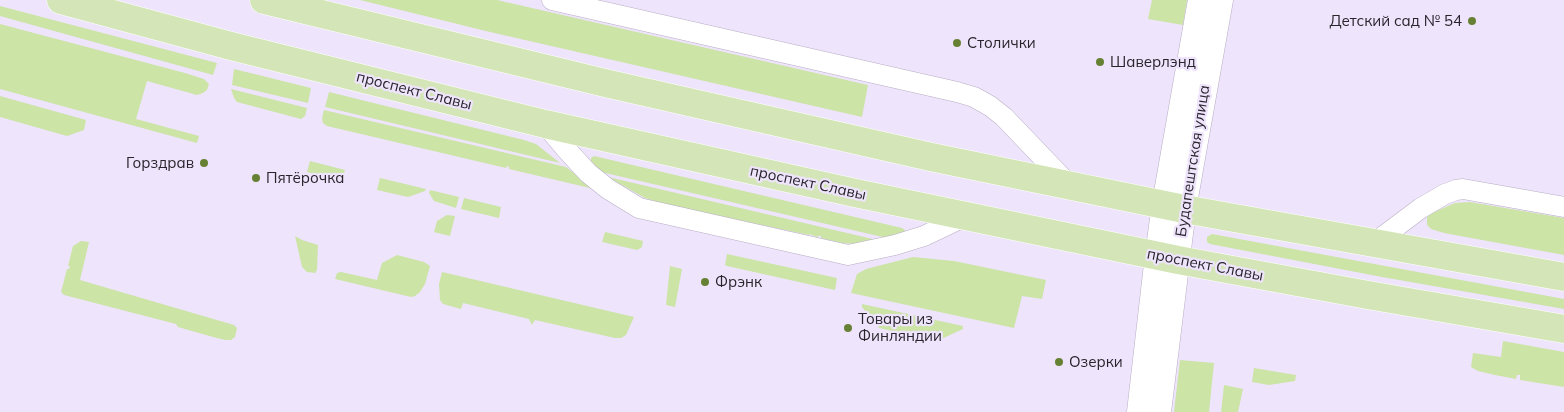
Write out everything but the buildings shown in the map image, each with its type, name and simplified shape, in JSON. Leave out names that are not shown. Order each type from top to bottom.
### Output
[{"type":"main road","name":"проспект Славы","points":[[61,0],[231,46],[545,124],[855,193],[1167,258],[1368,296],[1564,329]]},
{"type":"main road","points":[[264,0],[464,50],[740,115],[1070,186],[1373,244],[1564,277]]},
{"type":"street","points":[[552,0],[957,92],[974,98],[990,106],[1004,117],[1070,186]]},
{"type":"street","name":"Будапештская улица","points":[[1139,412],[1167,258],[1200,0]]},
{"type":"street","name":"Будапештская улица","points":[[1174,206],[1221,0]]},
{"type":"street","points":[[545,124],[588,172],[608,189],[639,208],[848,255],[895,245],[924,236],[966,216]]},
{"type":"street","points":[[1373,244],[1421,208],[1456,190],[1564,207]]},
{"type":"street","name":"Будапештская улица","points":[[1159,412],[1167,258]]},
{"type":"green space","points":[[360,0],[497,0],[868,85],[862,117],[490,32]]},
{"type":"green space","points":[[1152,0],[1187,0],[1183,25],[1148,19]]},
{"type":"green space","points":[[0,6],[217,63],[213,75],[0,16]]},
{"type":"green space","points":[[0,24],[204,79],[209,84],[207,90],[197,95],[147,81],[136,119],[199,136],[197,143],[0,89]]},
{"type":"green space","points":[[234,69],[311,88],[308,103],[232,85]]},
{"type":"green space","points":[[231,89],[307,108],[305,116],[301,119],[237,102]]},
{"type":"green space","points":[[329,92],[524,140],[536,144],[560,163],[325,107]]},
{"type":"green space","points":[[0,96],[86,120],[84,130],[67,136],[0,117]]},
{"type":"green space","points":[[324,110],[566,167],[591,187],[509,169],[507,166],[506,168],[327,126],[323,123],[322,118]]},
{"type":"green space","points":[[594,156],[902,228],[906,231],[887,238],[601,172],[591,161],[591,158]]},
{"type":"green space","points":[[310,161],[345,170],[342,181],[307,172]]},
{"type":"green space","points":[[608,177],[877,240],[856,244],[842,243],[821,238],[821,236],[817,237],[663,204],[645,198]]},
{"type":"green space","points":[[380,178],[426,189],[408,197],[377,190]]},
{"type":"green space","points":[[430,190],[459,197],[456,208],[434,201],[429,193]]},
{"type":"green space","points":[[464,198],[501,207],[499,218],[461,209]]},
{"type":"green space","points":[[1470,202],[1564,218],[1564,255],[1444,233],[1431,229],[1427,225],[1427,217],[1432,213],[1455,203]]},
{"type":"green space","points":[[447,215],[455,216],[450,236],[434,232],[437,221]]},
{"type":"green space","points":[[605,232],[643,241],[642,247],[637,250],[602,242]]},
{"type":"green space","points":[[1212,234],[1564,299],[1564,309],[1210,244],[1207,242],[1207,237]]},
{"type":"green space","points":[[295,236],[318,245],[317,270],[315,273],[307,272],[302,267]]},
{"type":"green space","points":[[81,241],[89,242],[80,280],[234,325],[237,328],[235,337],[231,340],[225,340],[178,327],[176,324],[64,295],[61,292],[67,269],[70,266],[68,266],[73,246]]},
{"type":"green space","points":[[727,254],[837,278],[835,290],[727,266],[725,265]]},
{"type":"green space","points":[[397,255],[424,262],[430,266],[425,284],[415,296],[411,297],[335,279],[337,273],[341,272],[377,280],[382,263]]},
{"type":"green space","points":[[913,257],[954,261],[1046,280],[1042,299],[1022,296],[1014,328],[851,293],[857,274],[866,269]]},
{"type":"green space","points":[[670,266],[682,269],[675,307],[666,305]]},
{"type":"green space","points":[[442,272],[634,317],[626,335],[621,338],[615,338],[535,320],[532,325],[529,319],[463,303],[461,309],[443,304],[440,300],[439,284]]},
{"type":"green space","points":[[862,304],[963,326],[963,329],[937,341],[879,328],[862,307]]},
{"type":"green space","points":[[1503,341],[1564,352],[1564,387],[1520,380],[1520,375],[1517,375],[1516,379],[1495,375],[1478,371],[1471,367],[1473,353],[1501,357]]},
{"type":"green space","points":[[1180,360],[1214,363],[1209,412],[1174,412]]},
{"type":"green space","points":[[1254,368],[1296,375],[1295,381],[1269,385],[1252,382]]},
{"type":"green space","points":[[1224,385],[1243,389],[1238,412],[1221,412]]},
{"type":"place","name":"Детский сад № 54","points":[[1472,21]]},
{"type":"place","name":"Столички","points":[[957,43]]},
{"type":"place","name":"Шаверлэнд","points":[[1100,62]]},
{"type":"place","name":"Горздрав","points":[[204,163]]},
{"type":"place","name":"Пятёрочка","points":[[256,178]]},
{"type":"place","name":"Фрэнк","points":[[705,282]]},
{"type":"place","name":"Товары из Финляндии","points":[[848,328]]},
{"type":"place","name":"Озерки","points":[[1059,362]]}]
